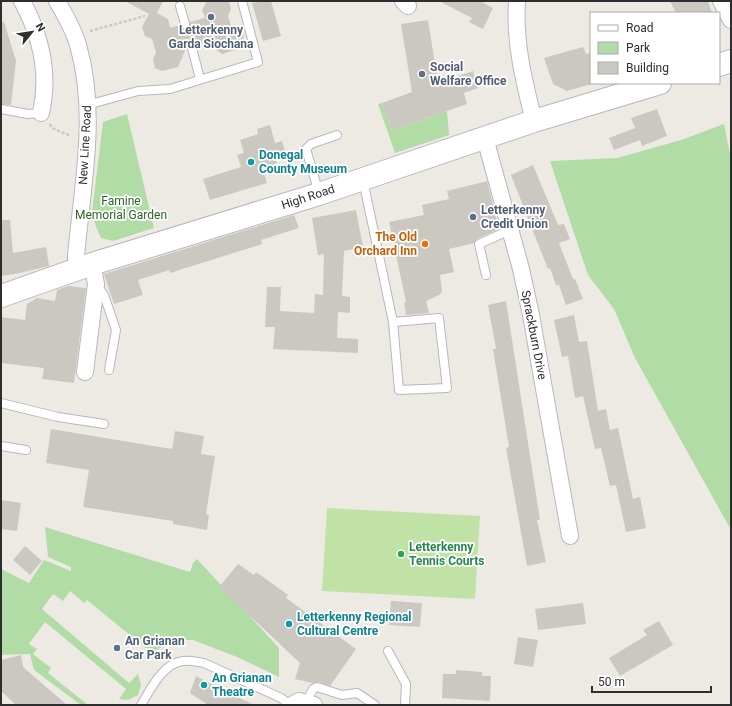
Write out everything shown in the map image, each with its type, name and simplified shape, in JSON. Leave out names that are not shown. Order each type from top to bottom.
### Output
[{"type":"street","points":[[22,1],[36,27],[45,73],[44,100],[41,112]]},
{"type":"street","name":"New Line Road","points":[[58,1],[75,37],[83,68],[87,105],[87,142],[76,256],[89,273],[85,372]]},
{"type":"street","points":[[517,1],[515,23],[519,53],[534,121]]},
{"type":"street","points":[[721,1],[731,20]]},
{"type":"street","points":[[720,64],[731,61]]},
{"type":"street","name":"High Road","points":[[1,296],[89,273],[534,121],[657,84]]},
{"type":"street","name":"Sprackburn Drive","points":[[485,138],[531,315],[570,536]]},
{"type":"lane","points":[[87,105],[138,91],[170,88],[258,62],[242,1]]},
{"type":"lane","points":[[180,6],[185,24]]},
{"type":"lane","points":[[192,48],[200,79]]},
{"type":"lane","points":[[1,109],[28,114],[41,112]]},
{"type":"lane","points":[[319,194],[306,149],[311,144],[337,135]]},
{"type":"lane","points":[[363,179],[393,322],[399,390],[447,388],[439,318],[393,322]]},
{"type":"lane","points":[[486,275],[479,244],[510,230]]},
{"type":"lane","points":[[89,273],[104,295],[116,330],[110,370]]},
{"type":"lane","points":[[1,403],[58,417],[104,424]]},
{"type":"lane","points":[[1,446],[26,450]]},
{"type":"lane","points":[[388,651],[406,684],[405,705]]},
{"type":"lane","points":[[141,705],[154,684],[164,672],[177,663],[191,661],[204,663],[281,698],[300,704],[313,689],[317,687],[342,695],[357,693],[375,705]]},
{"type":"path","points":[[75,37],[90,31],[145,16]]},
{"type":"path","points":[[41,112],[52,128],[87,142]]},
{"type":"green space","points":[[382,103],[392,130],[447,111],[449,135],[395,153],[378,104]]},
{"type":"green space","name":"Famine Memorial Garden","points":[[127,114],[154,228],[113,241],[101,238],[92,212],[103,122]]},
{"type":"green space","points":[[724,124],[731,159],[731,530],[635,358],[614,309],[588,275],[550,161],[617,158],[681,140]]},
{"type":"green space","name":"Letterkenny Tennis Courts","points":[[327,508],[480,516],[475,599],[322,591]]},
{"type":"green space","points":[[45,527],[190,572],[193,563],[197,559],[279,648],[279,677],[237,657],[193,640],[181,640],[166,644],[152,653],[87,600],[84,603],[70,591],[63,601],[53,594],[42,609],[129,683],[138,674],[141,685],[138,695],[128,700],[119,699],[126,689],[45,622],[29,644],[37,649],[33,654],[51,668],[48,673],[88,705],[81,705],[34,670],[30,654],[1,655],[1,569],[29,583],[44,560],[71,571],[71,567],[48,557]]},
{"type":"building","points":[[125,1],[163,1],[157,13],[168,19],[170,28],[180,25],[184,29],[189,28],[190,22],[205,18],[202,10],[207,1],[229,1],[231,9],[228,16],[232,29],[244,36],[238,49],[222,54],[216,50],[213,42],[197,47],[194,43],[190,43],[187,46],[178,67],[162,71],[155,68],[153,59],[156,52],[152,39],[145,36],[142,27],[149,14]]},
{"type":"building","points":[[271,1],[281,36],[263,41],[252,3]]},
{"type":"building","points":[[439,1],[480,1],[493,8],[483,29],[469,22],[472,18]]},
{"type":"building","points":[[670,1],[708,1],[712,12],[676,12]]},
{"type":"building","name":"Social Welfare Office","points":[[428,20],[438,83],[473,71],[478,88],[464,93],[467,104],[392,130],[382,103],[412,92],[401,24]]},
{"type":"building","points":[[1,22],[4,22],[16,61],[11,105],[1,104]]},
{"type":"building","points":[[583,47],[586,54],[590,53],[591,84],[567,91],[553,84],[544,58]]},
{"type":"building","points":[[657,109],[667,136],[642,146],[640,140],[614,150],[609,138],[635,128],[631,118]]},
{"type":"building","name":"Donegal County Museum","points":[[270,125],[275,143],[282,141],[286,154],[275,157],[277,163],[262,168],[267,183],[210,200],[203,179],[241,167],[237,155],[244,153],[240,140],[258,134],[257,129]]},
{"type":"building","points":[[533,165],[558,225],[564,224],[570,239],[559,243],[573,279],[575,279],[583,299],[566,305],[559,285],[556,285],[550,268],[548,269],[511,175]]},
{"type":"building","points":[[487,181],[499,229],[477,239],[474,243],[449,249],[454,272],[440,275],[442,292],[426,301],[429,313],[406,315],[404,303],[406,302],[389,222],[424,215],[422,205],[449,199],[447,191]]},
{"type":"building","points":[[356,210],[363,247],[344,251],[342,296],[350,297],[350,313],[338,312],[337,338],[358,339],[358,353],[273,349],[275,327],[265,327],[267,287],[281,287],[280,311],[314,313],[315,294],[323,295],[324,254],[318,255],[312,218]]},
{"type":"building","points":[[294,215],[299,228],[261,240],[262,244],[170,273],[169,270],[138,280],[143,295],[114,304],[104,274]]},
{"type":"building","points":[[1,220],[10,220],[13,253],[46,247],[49,266],[1,276]]},
{"type":"building","points":[[68,286],[86,288],[74,383],[42,379],[44,368],[1,363],[1,317],[25,320],[27,304],[37,298],[55,301],[57,290]]},
{"type":"building","points":[[506,301],[540,520],[537,520],[546,562],[527,566],[506,448],[509,447],[493,349],[496,349],[488,305]]},
{"type":"building","points":[[574,315],[579,342],[587,341],[598,411],[606,409],[610,430],[618,428],[633,499],[640,497],[646,528],[626,532],[616,485],[610,486],[601,448],[595,449],[583,396],[575,398],[568,356],[562,357],[554,320]]},
{"type":"building","points":[[51,429],[172,449],[175,431],[204,436],[201,454],[215,456],[206,514],[209,515],[207,530],[173,524],[173,521],[83,507],[89,470],[46,463]]},
{"type":"building","points":[[1,500],[21,503],[17,531],[1,529]]},
{"type":"building","points":[[25,546],[42,561],[30,575],[13,560]]},
{"type":"building","name":"Letterkenny Regional Cultural Centre","points":[[238,564],[254,575],[256,572],[288,595],[286,598],[356,649],[330,686],[319,682],[312,683],[295,679],[300,663],[219,587]]},
{"type":"building","points":[[391,601],[422,603],[420,627],[389,625]]},
{"type":"building","points":[[583,603],[586,624],[538,630],[535,609]]},
{"type":"building","points":[[659,621],[673,645],[620,676],[609,658],[647,635],[643,630]]},
{"type":"building","points":[[518,637],[538,640],[533,667],[514,664]]},
{"type":"building","points":[[21,655],[23,667],[67,705],[16,705],[1,691],[1,660]]},
{"type":"building","points":[[456,670],[482,672],[482,676],[491,676],[490,701],[442,698],[443,674],[456,674]]},
{"type":"building","name":"An Grianan Theatre","points":[[196,676],[254,705],[208,705],[190,693]]},
{"type":"place","name":"Letterkenny Garda Siochana","points":[[211,17]]},
{"type":"place","name":"Social Welfare Office","points":[[422,74]]},
{"type":"place","name":"Donegal County Museum","points":[[251,162]]},
{"type":"place","name":"Letterkenny Credit Union","points":[[473,217]]},
{"type":"place","name":"The Old Orchard Inn","points":[[425,244]]},
{"type":"place","name":"Letterkenny Tennis Courts","points":[[401,554]]},
{"type":"place","name":"Letterkenny Regional Cultural Centre","points":[[289,624]]},
{"type":"place","name":"An Grianan Car Park","points":[[117,648]]},
{"type":"place","name":"An Grianan Theatre","points":[[204,685]]}]
